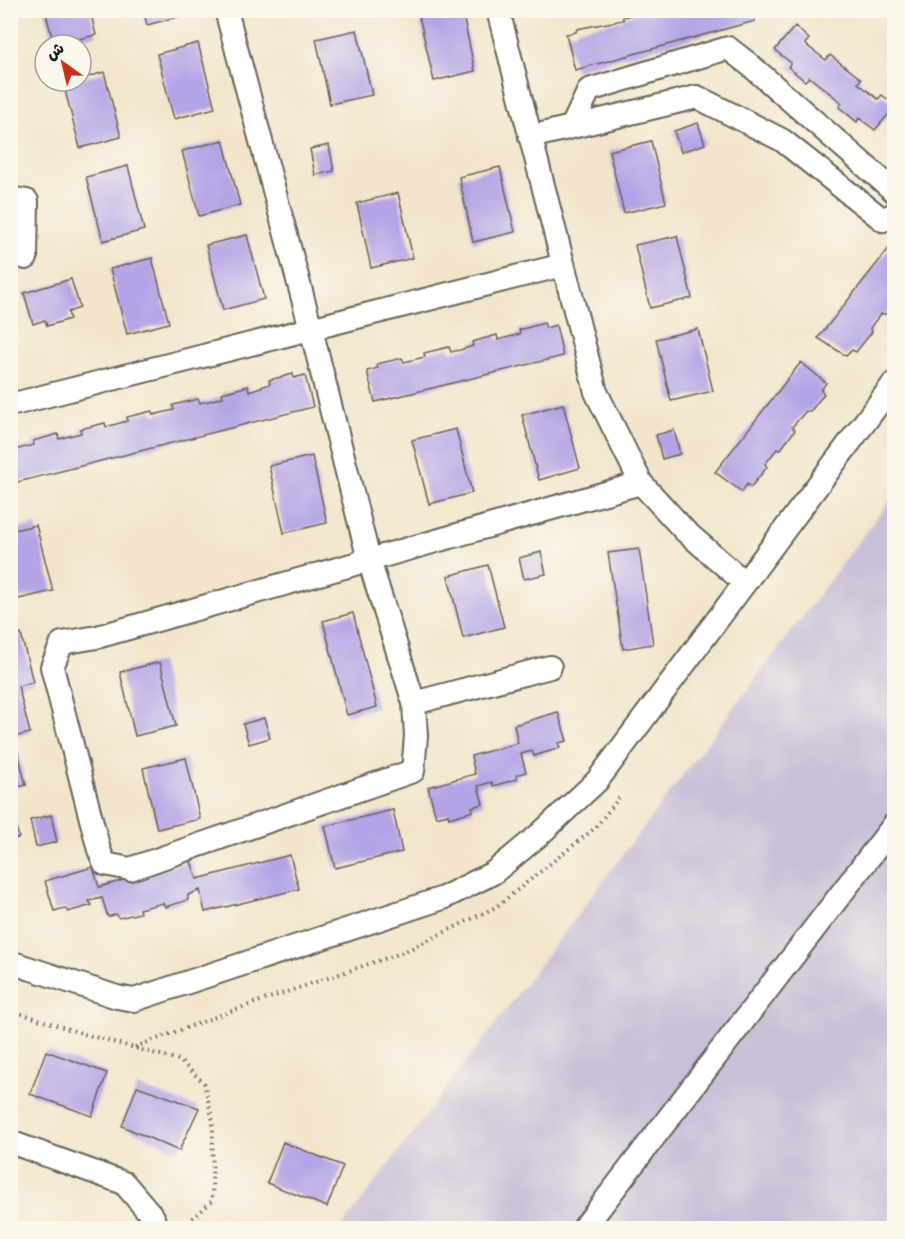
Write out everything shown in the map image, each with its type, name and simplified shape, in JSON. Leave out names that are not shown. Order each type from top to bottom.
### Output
[{"type":"street","points":[[226,10],[311,329],[369,560],[414,703],[416,736],[413,771],[130,869],[105,864],[99,850],[52,667],[62,643],[97,637],[369,560],[641,483]]},
{"type":"street","points":[[498,10],[596,392],[641,483],[685,531],[745,583]]},
{"type":"street","points":[[572,127],[590,90],[728,48],[750,64],[894,192]]},
{"type":"street","points":[[530,137],[697,97],[782,140],[883,220],[894,214]]},
{"type":"street","points":[[10,198],[27,201],[26,258]]},
{"type":"street","points":[[10,405],[563,265]]},
{"type":"street","points":[[10,962],[117,997],[134,1000],[443,898],[493,873],[539,835],[597,781],[894,383]]},
{"type":"street","points":[[414,703],[550,667]]},
{"type":"street","points":[[584,1228],[894,825]]},
{"type":"street","points":[[10,1142],[124,1183],[153,1217],[154,1228]]},
{"type":"path","points":[[135,1047],[234,1010],[404,952],[496,907],[595,828],[619,798]]},
{"type":"path","points":[[10,1010],[84,1034],[179,1060],[204,1083],[213,1122],[212,1200],[186,1224],[170,1228]]},
{"type":"shaded area","points":[[894,495],[894,1220],[888,1228],[341,1228]]},
{"type":"building","points":[[45,10],[90,10],[96,35],[93,36],[93,33],[51,33]]},
{"type":"building","points":[[143,10],[187,10],[188,14],[147,25]]},
{"type":"building","points":[[441,10],[462,10],[475,71],[434,81],[419,16]]},
{"type":"building","points":[[661,10],[753,10],[755,21],[575,70],[566,34],[576,32],[577,29],[623,20],[623,17],[647,11],[650,14]]},
{"type":"building","points":[[795,26],[809,39],[805,44],[826,60],[830,55],[861,79],[858,83],[878,99],[882,95],[894,104],[894,108],[875,130],[859,118],[857,122],[839,107],[842,103],[809,77],[805,81],[788,67],[791,63],[775,50]]},
{"type":"building","points":[[357,30],[372,95],[330,104],[316,39]]},
{"type":"building","points":[[198,43],[215,108],[174,119],[157,54]]},
{"type":"building","points":[[104,72],[121,137],[80,148],[66,93],[93,93],[93,75]]},
{"type":"building","points":[[698,123],[705,144],[681,152],[674,131]]},
{"type":"building","points":[[223,140],[240,205],[199,216],[182,151]]},
{"type":"building","points":[[651,141],[666,203],[624,213],[609,151]]},
{"type":"building","points":[[329,145],[334,171],[315,175],[310,149]]},
{"type":"building","points":[[128,166],[144,230],[103,241],[86,177]]},
{"type":"building","points":[[500,167],[515,232],[473,242],[459,177]]},
{"type":"building","points":[[398,193],[413,258],[371,268],[357,203]]},
{"type":"building","points":[[247,235],[264,299],[223,310],[206,245]]},
{"type":"building","points":[[677,236],[692,298],[650,308],[635,245]]},
{"type":"building","points":[[894,242],[894,302],[886,314],[881,314],[875,321],[870,328],[872,332],[856,352],[852,350],[846,356],[818,338]]},
{"type":"building","points":[[152,258],[169,323],[127,334],[110,269]]},
{"type":"building","points":[[71,279],[80,308],[68,312],[70,319],[47,326],[45,320],[33,324],[24,293]]},
{"type":"building","points":[[544,323],[546,328],[556,325],[563,356],[375,402],[367,371],[378,368],[377,364],[402,358],[404,362],[425,357],[424,353],[449,347],[451,352],[460,350],[473,346],[472,342],[497,335],[498,340],[520,334],[519,330]]},
{"type":"building","points":[[698,329],[713,391],[671,401],[656,339]]},
{"type":"building","points":[[801,362],[826,383],[821,390],[824,394],[810,412],[806,411],[792,427],[795,430],[780,450],[777,449],[765,464],[767,467],[751,487],[747,484],[742,492],[715,472]]},
{"type":"building","points":[[293,374],[294,378],[305,375],[313,407],[10,484],[10,451],[34,445],[33,441],[58,434],[59,439],[81,433],[80,429],[105,423],[106,427],[127,421],[127,417],[152,411],[153,415],[174,410],[173,405],[198,399],[200,403],[209,401],[223,397],[222,393],[248,386],[249,391],[270,384],[269,380]]},
{"type":"building","points":[[563,404],[580,468],[539,480],[522,415]]},
{"type":"building","points":[[456,429],[472,493],[429,504],[412,440]]},
{"type":"building","points":[[674,430],[680,454],[662,459],[656,435]]},
{"type":"building","points":[[312,456],[327,523],[284,533],[269,466]]},
{"type":"building","points":[[36,525],[53,591],[10,601],[10,531]]},
{"type":"building","points":[[639,549],[653,644],[623,649],[608,553]]},
{"type":"building","points":[[541,552],[546,574],[524,579],[519,558]]},
{"type":"building","points":[[488,565],[504,627],[463,638],[448,576]]},
{"type":"building","points":[[353,613],[377,707],[347,715],[323,621]]},
{"type":"building","points":[[21,634],[33,682],[18,686],[30,733],[14,737],[26,785],[10,789],[10,637]]},
{"type":"building","points":[[160,662],[176,726],[135,736],[120,672]]},
{"type":"building","points":[[558,712],[567,741],[558,743],[560,748],[534,756],[532,751],[521,754],[526,772],[516,775],[517,779],[493,786],[492,782],[478,786],[483,804],[472,807],[473,811],[449,818],[448,814],[436,817],[428,787],[475,774],[471,756],[518,743],[514,725]]},
{"type":"building","points":[[264,718],[270,738],[249,744],[243,724]]},
{"type":"building","points":[[186,758],[200,819],[157,829],[143,768]]},
{"type":"building","points":[[10,810],[19,838],[10,840]]},
{"type":"building","points":[[393,810],[402,852],[335,868],[325,826]]},
{"type":"building","points":[[51,815],[57,842],[36,847],[30,820]]},
{"type":"building","points":[[290,855],[299,889],[205,912],[200,890],[188,895],[188,900],[165,907],[163,903],[139,909],[140,913],[119,918],[116,914],[108,917],[102,898],[89,901],[92,905],[68,912],[65,908],[54,911],[45,881],[93,867],[99,887],[191,861],[197,879]]},
{"type":"building","points":[[46,1051],[107,1073],[92,1116],[30,1094]]},
{"type":"building","points":[[137,1086],[199,1108],[179,1151],[122,1126]]},
{"type":"building","points":[[283,1142],[343,1166],[327,1207],[267,1183]]},
{"type":"building","points":[[244,1220],[261,1228],[239,1228]]}]
